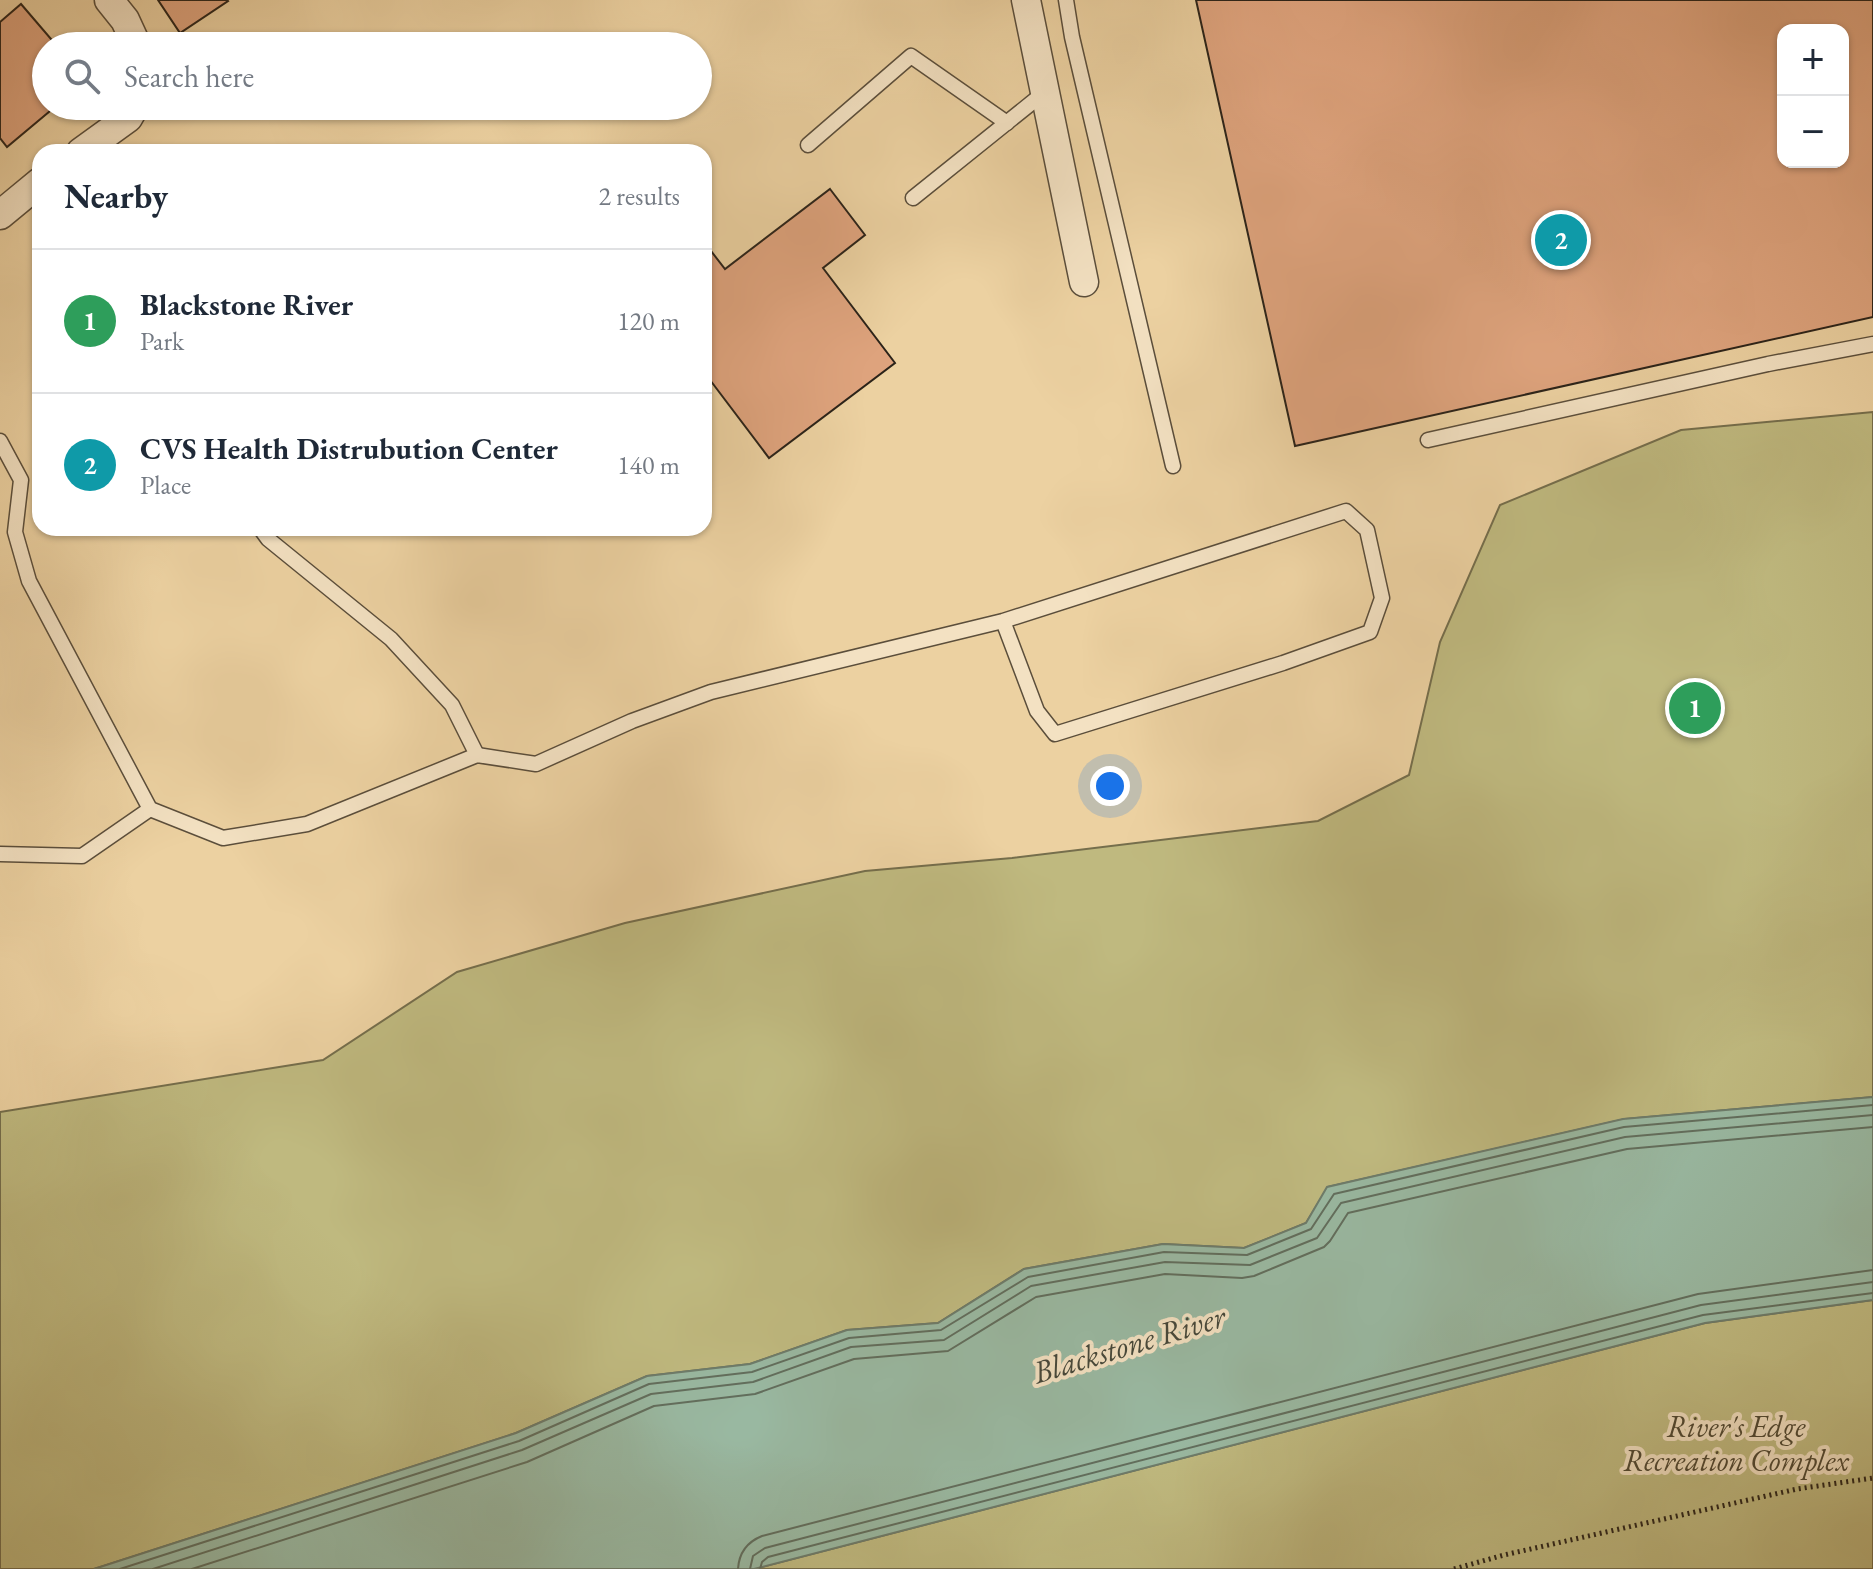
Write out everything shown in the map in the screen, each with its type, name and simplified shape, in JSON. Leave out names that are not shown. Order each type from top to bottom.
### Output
[{"type":"street","points":[[109,0],[131,32]]},
{"type":"street","points":[[1026,0],[1084,282]]},
{"type":"street","points":[[92,144],[125,120]]},
{"type":"street","points":[[0,215],[32,189]]},
{"type":"lane","points":[[1066,0],[1072,37],[1173,466]]},
{"type":"lane","points":[[808,145],[911,56],[1007,123]]},
{"type":"lane","points":[[913,198],[1045,92]]},
{"type":"lane","points":[[1428,440],[1768,364],[1873,344]]},
{"type":"lane","points":[[0,441],[21,480],[15,532],[29,581],[150,809],[223,838],[307,824],[477,755],[536,764],[632,721],[711,692],[1003,621],[1346,511],[1367,530],[1382,598],[1370,632],[1283,663],[1055,734],[1037,711],[1003,621]]},
{"type":"lane","points":[[266,536],[391,639],[452,705],[477,755]]},
{"type":"lane","points":[[0,854],[82,856],[150,809]]},
{"type":"path","points":[[1454,1569],[1797,1489],[1873,1478]]},
{"type":"green space","points":[[1873,412],[1873,1097],[1625,1119],[1328,1187],[1306,1223],[1244,1248],[1163,1244],[1024,1269],[938,1323],[847,1330],[750,1364],[647,1376],[516,1433],[94,1569],[0,1569],[0,1112],[323,1060],[457,972],[625,923],[865,871],[1012,858],[1318,821],[1409,775],[1440,642],[1500,505],[1681,430]]},
{"type":"green space","name":"River's Edge Recreation Complex","points":[[1873,1300],[1873,1569],[754,1569],[1705,1323]]},
{"type":"water","points":[[1873,1097],[1873,1300],[1705,1323],[754,1569],[94,1569],[516,1433],[647,1376],[750,1364],[847,1330],[938,1323],[1024,1269],[1163,1244],[1244,1248],[1306,1223],[1327,1187],[1623,1119]]},
{"type":"building","points":[[158,0],[228,1],[182,32]]},
{"type":"building","points":[[1196,0],[1873,0],[1873,317],[1295,446]]},
{"type":"building","points":[[21,4],[45,32],[32,32],[32,120],[39,120],[7,147],[0,138],[0,22]]},
{"type":"building","points":[[830,189],[865,235],[823,268],[895,363],[769,458],[712,383],[712,252],[725,269]]},
{"type":"place","name":"CVS Health Distrubution Center","points":[[1561,240]]},
{"type":"place","name":"Blackstone River","points":[[1695,708]]}]
